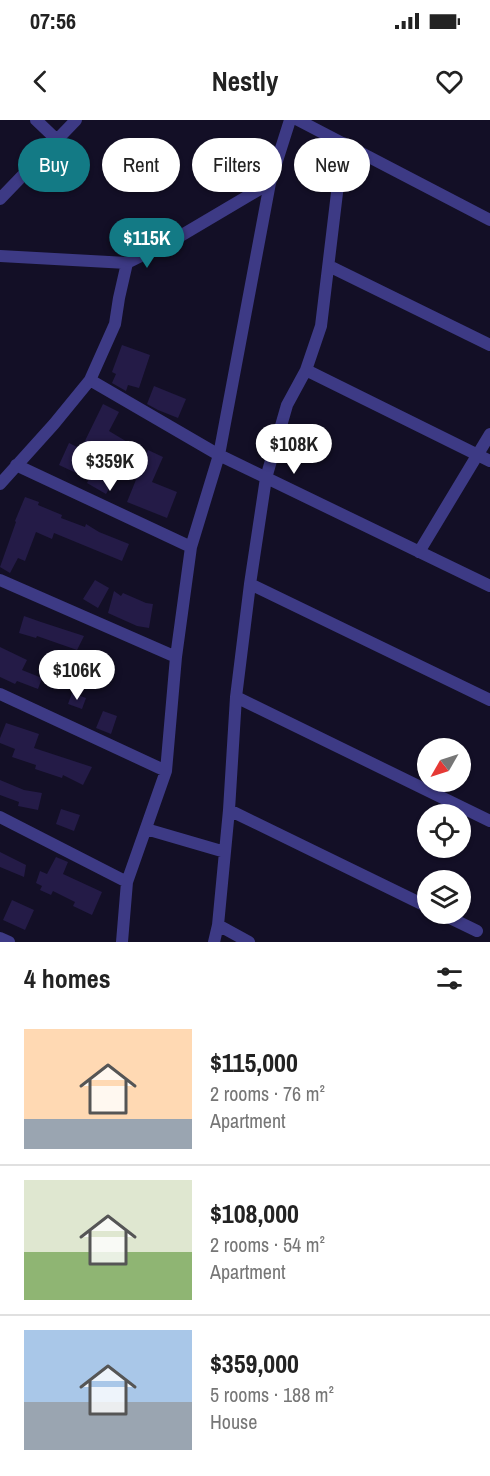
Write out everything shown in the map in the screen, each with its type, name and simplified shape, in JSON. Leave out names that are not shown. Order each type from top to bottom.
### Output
[{"type":"street","points":[[36,120],[55,138]]},
{"type":"street","points":[[59,138],[76,120]]},
{"type":"street","points":[[282,145],[290,120]]},
{"type":"street","points":[[298,120],[333,138]]},
{"type":"street","points":[[370,157],[490,220]]},
{"type":"street","points":[[0,199],[18,180]]},
{"type":"street","points":[[0,256],[127,263],[177,238],[255,192]]},
{"type":"street","points":[[122,942],[127,882],[166,771],[176,657],[192,547],[219,455],[268,192]]},
{"type":"street","points":[[214,942],[218,925],[229,810],[236,697],[266,478],[288,405],[306,370],[321,326],[337,192]]},
{"type":"street","points":[[0,484],[90,380],[115,324],[127,263]]},
{"type":"street","points":[[329,266],[490,345]]},
{"type":"street","points":[[306,370],[490,461]]},
{"type":"street","points":[[90,380],[219,455],[490,586]]},
{"type":"street","points":[[419,552],[490,434]]},
{"type":"street","points":[[16,465],[192,547]]},
{"type":"street","points":[[0,580],[176,657]]},
{"type":"street","points":[[250,584],[490,700]]},
{"type":"street","points":[[0,693],[166,771]]},
{"type":"street","points":[[236,697],[490,821]]},
{"type":"street","points":[[229,810],[417,902]]},
{"type":"street","points":[[0,817],[127,882]]},
{"type":"street","points":[[146,829],[225,852]]},
{"type":"street","points":[[463,924],[477,931]]},
{"type":"street","points":[[218,925],[249,942]]},
{"type":"street","points":[[0,938],[9,942]]},
{"type":"building","points":[[122,345],[150,355],[139,388],[128,385],[126,391],[112,383],[116,374],[112,372]]},
{"type":"building","points":[[154,386],[186,399],[178,418],[147,404]]},
{"type":"building","points":[[103,404],[119,412],[109,431],[134,446],[106,494],[87,483],[89,479],[59,465],[69,443],[81,449]]},
{"type":"building","points":[[148,450],[163,457],[152,482],[177,492],[167,518],[127,502]]},
{"type":"building","points":[[25,497],[62,515],[61,518],[85,527],[86,524],[129,544],[122,561],[54,533],[52,539],[36,532],[25,561],[18,558],[10,573],[0,567]]},
{"type":"building","points":[[95,580],[109,588],[98,608],[83,599]]},
{"type":"building","points":[[114,591],[121,596],[123,593],[153,604],[149,628],[137,626],[108,613]]},
{"type":"building","points":[[24,616],[84,636],[77,650],[37,636],[36,638],[19,633]]},
{"type":"building","points":[[0,647],[27,660],[22,670],[42,678],[38,689],[17,681],[15,684],[0,677]]},
{"type":"building","points":[[72,693],[86,698],[82,709],[68,704]]},
{"type":"building","points":[[103,711],[117,716],[111,734],[96,728]]},
{"type":"building","points":[[6,723],[39,734],[34,748],[92,767],[83,785],[63,775],[62,778],[35,769],[36,765],[12,757],[15,749],[0,743]]},
{"type":"building","points":[[0,780],[24,790],[42,793],[38,810],[18,806],[19,802],[0,795]]},
{"type":"building","points":[[61,809],[80,815],[74,831],[56,824]]},
{"type":"building","points":[[0,852],[26,865],[24,877],[0,867]]},
{"type":"building","points":[[56,857],[68,862],[63,874],[102,892],[92,915],[73,906],[75,902],[53,891],[51,895],[40,890],[42,886],[36,883],[40,871],[47,874]]},
{"type":"building","points":[[12,900],[34,910],[25,930],[3,920]]}]
